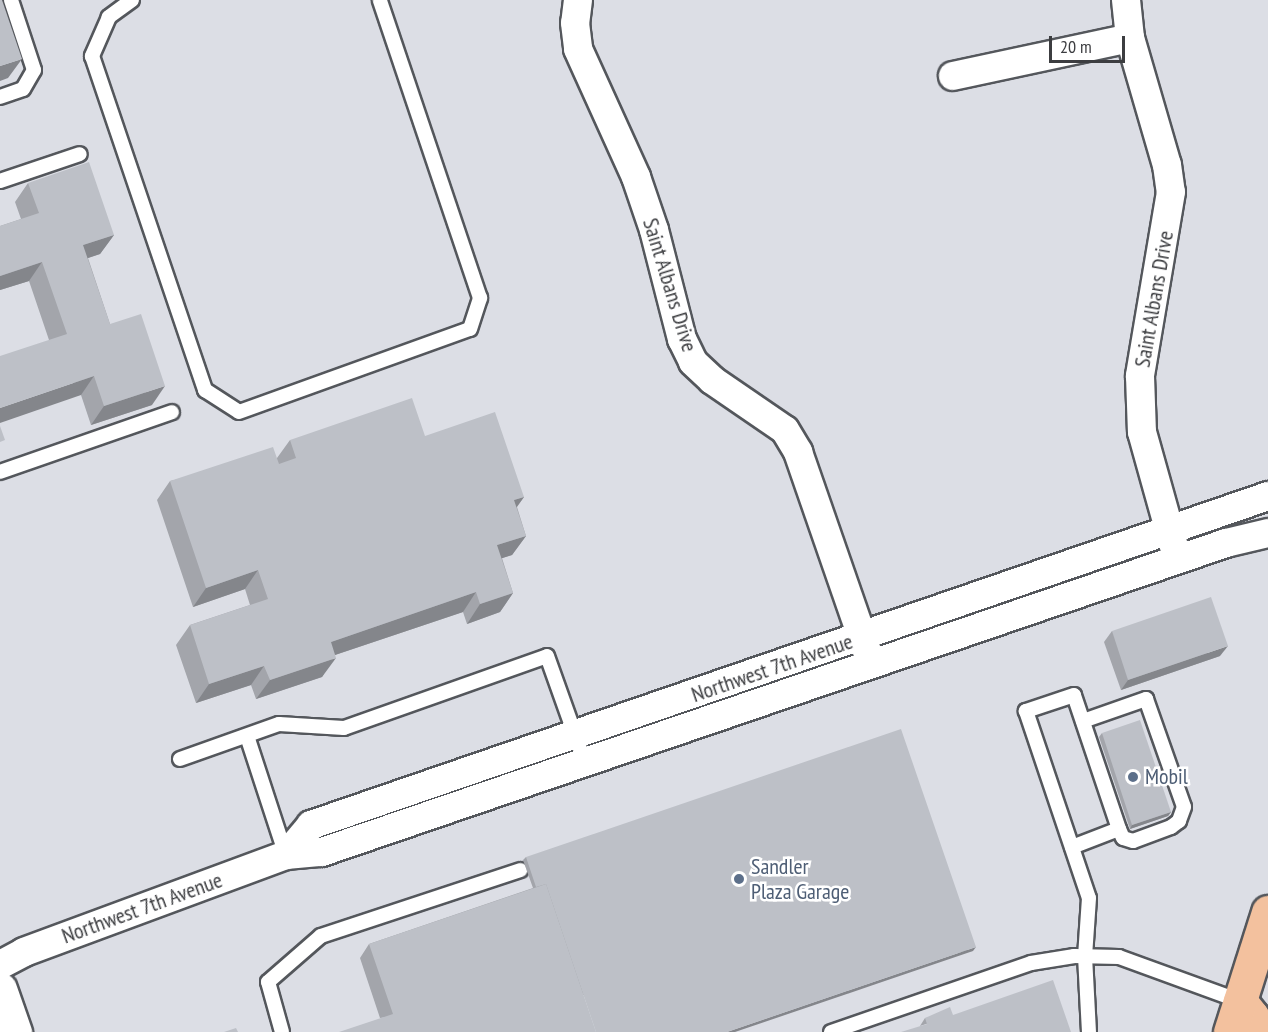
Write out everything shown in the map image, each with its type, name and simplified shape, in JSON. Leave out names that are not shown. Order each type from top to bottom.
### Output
[{"type":"main road","points":[[1230,1032],[1268,912]]},
{"type":"main road","points":[[1240,1001],[1257,1032]]},
{"type":"street","name":"Saint Albans Drive","points":[[578,0],[574,23],[578,49],[636,177],[654,230],[682,339],[693,362],[712,380],[785,430],[798,452],[872,666]]},
{"type":"street","name":"Saint Albans Drive","points":[[1126,0],[1130,38],[1167,165],[1171,192],[1140,376],[1142,432],[1178,561]]},
{"type":"street","points":[[953,76],[1130,38]]},
{"type":"street","name":"Northwest 7th Avenue","points":[[286,855],[311,825],[1170,532],[1268,496]]},
{"type":"street","name":"Northwest 7th Avenue","points":[[0,965],[24,952],[286,855],[321,852],[1178,561],[1268,533]]},
{"type":"street","points":[[0,989],[15,1032]]},
{"type":"lane","points":[[0,97],[23,89],[34,70],[11,0]]},
{"type":"lane","points":[[132,0],[109,17],[92,56],[205,390],[239,412],[470,330],[480,298],[380,0]]},
{"type":"lane","points":[[0,182],[80,154]]},
{"type":"lane","points":[[0,472],[172,412]]},
{"type":"lane","points":[[180,759],[279,724],[345,728],[547,656],[585,763]]},
{"type":"lane","points":[[1083,721],[1146,699],[1184,807],[1179,820],[1171,827],[1133,841],[1123,838],[1074,695],[1026,711],[1089,898],[1085,956],[1089,1032]]},
{"type":"lane","points":[[247,736],[286,855]]},
{"type":"lane","points":[[1072,847],[1119,829]]},
{"type":"lane","points":[[282,1032],[268,982],[321,936],[520,870]]},
{"type":"lane","points":[[831,1032],[1031,963],[1085,956],[1119,957],[1240,1001]]},
{"type":"building","points":[[0,0],[2,0],[22,59],[0,66]]},
{"type":"building","points":[[89,162],[114,235],[83,245],[110,324],[141,314],[165,386],[104,406],[94,376],[0,408],[0,356],[67,334],[42,262],[0,276],[0,226],[39,213],[28,183]]},
{"type":"building","points":[[412,398],[425,436],[495,412],[524,497],[514,500],[526,536],[497,545],[513,593],[480,604],[476,592],[331,642],[336,658],[270,680],[264,666],[209,684],[190,625],[268,599],[258,570],[206,588],[170,481],[273,447],[279,464],[296,458],[290,440]]},
{"type":"building","points":[[0,426],[5,440],[0,442]]},
{"type":"building","points":[[1211,597],[1228,646],[1128,680],[1112,631]]},
{"type":"building","points":[[1140,720],[1171,812],[1132,825],[1102,733]]},
{"type":"building","name":"Sandler Plaza Garage","points":[[901,729],[976,947],[727,1032],[596,1032],[546,884],[536,887],[526,857]]},
{"type":"building","points":[[546,884],[596,1032],[339,1032],[393,1014],[369,944]]},
{"type":"building","points":[[1053,980],[1071,1032],[901,1032],[927,1024],[925,1018],[950,1007],[953,1015]]},
{"type":"building","points":[[236,1028],[238,1032],[224,1032]]},
{"type":"place","name":"Mobil","points":[[1133,777]]},
{"type":"place","name":"Sandler Plaza Garage","points":[[739,879]]}]
